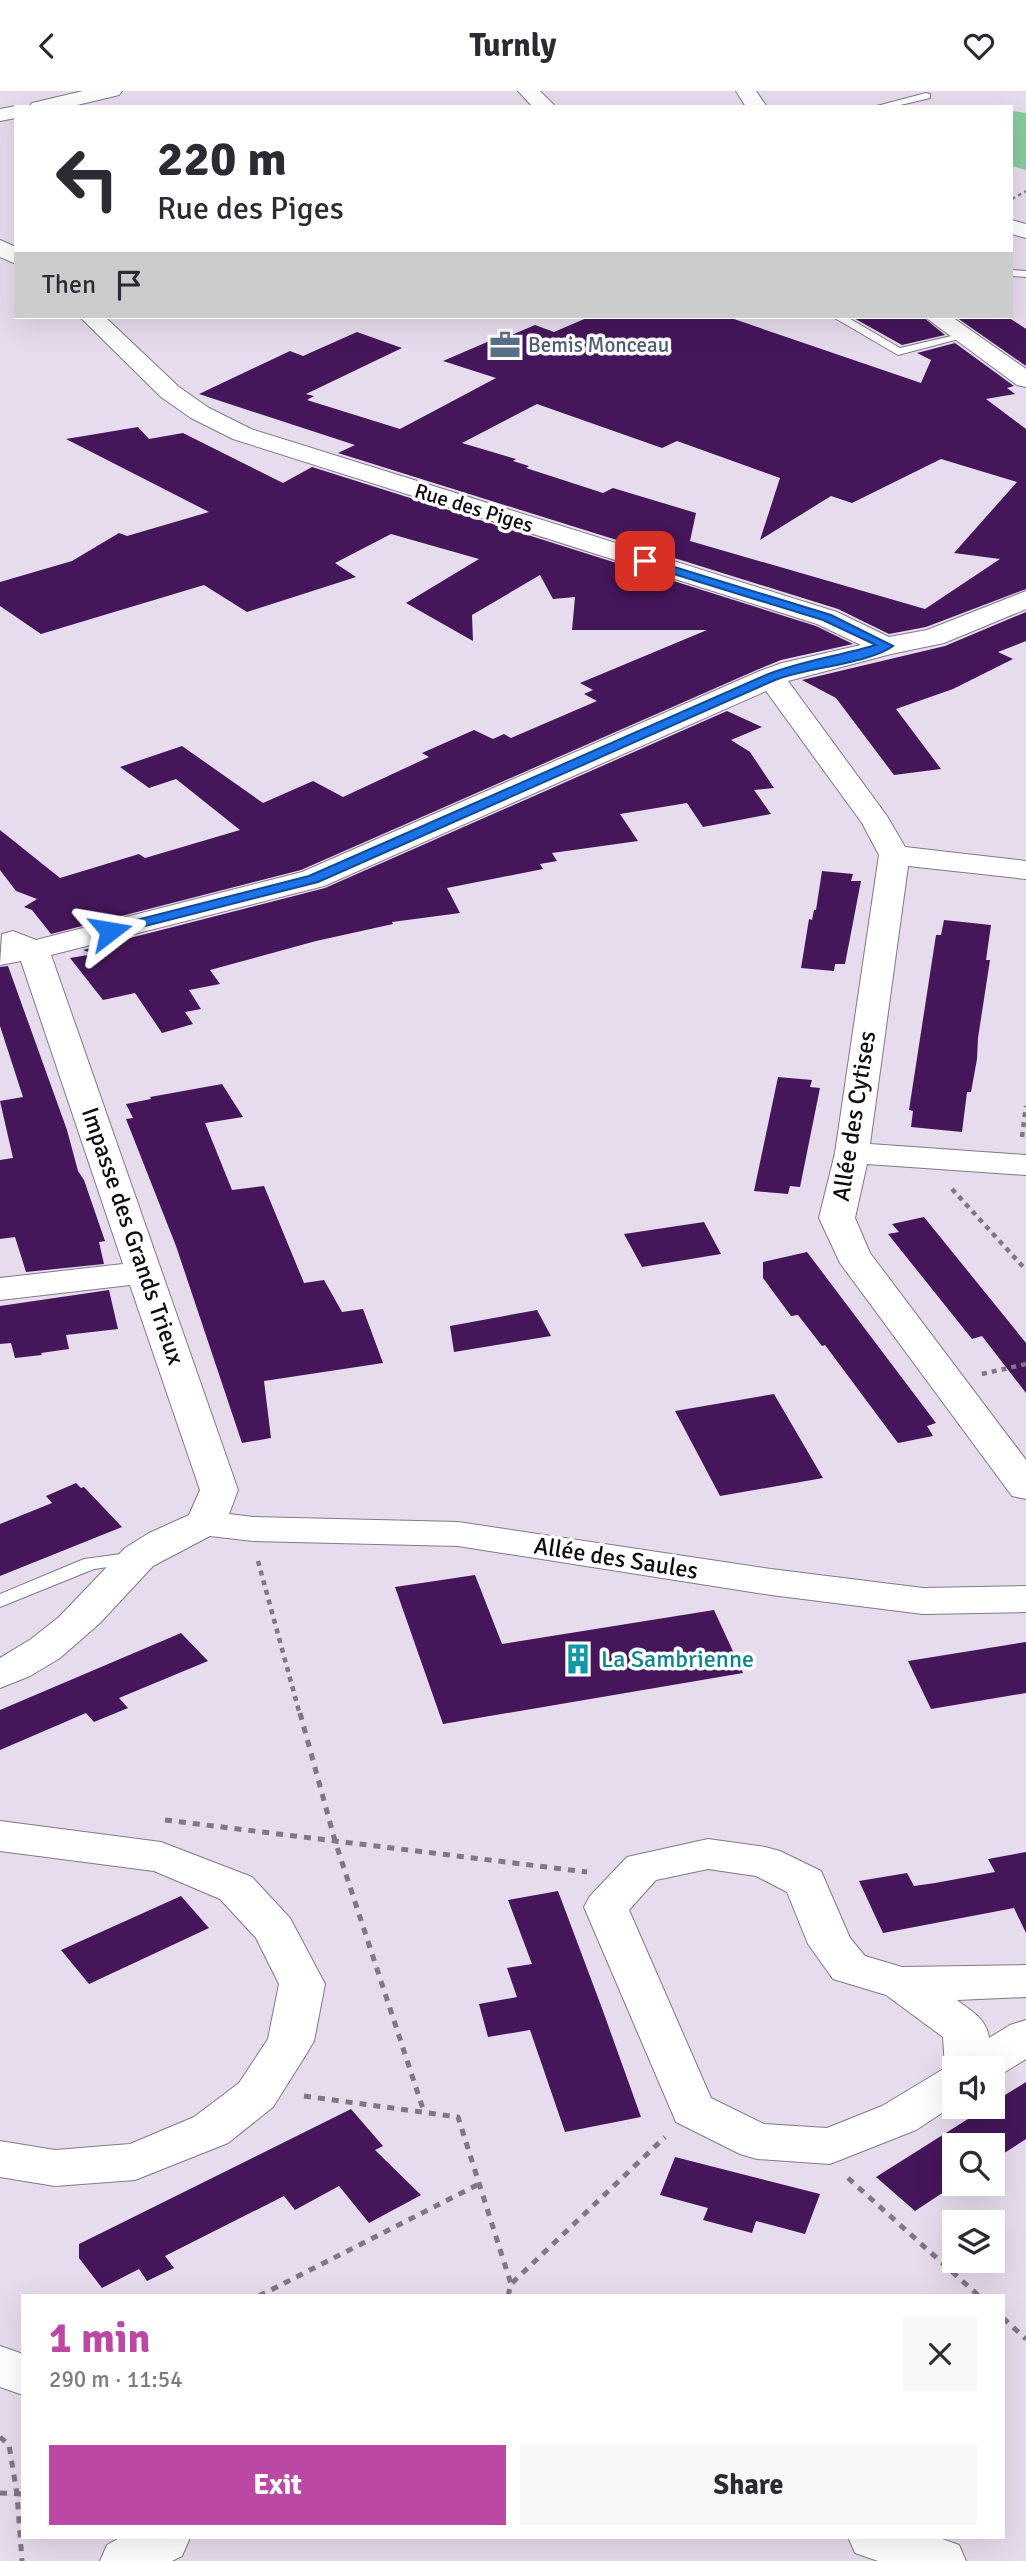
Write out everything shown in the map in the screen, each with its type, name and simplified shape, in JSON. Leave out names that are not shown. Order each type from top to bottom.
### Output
[{"type":"street","points":[[48,105],[112,91]]},
{"type":"street","points":[[528,91],[544,105]]},
{"type":"street","name":"Rue des Piges","points":[[94,319],[170,392],[200,413],[242,434],[827,618],[887,646]]},
{"type":"street","points":[[940,319],[1026,380]]},
{"type":"street","points":[[0,936],[17,952],[313,879],[770,677],[792,669],[934,637],[1026,599]]},
{"type":"street","points":[[770,677],[876,822],[894,855],[1026,870]]},
{"type":"street","name":"Allée des Cytises","points":[[894,855],[852,1153],[837,1218],[853,1255],[1026,1487]]},
{"type":"street","name":"Impasse des Grands Trieux","points":[[17,952],[145,1272],[219,1490],[206,1523]]},
{"type":"street","points":[[852,1153],[1026,1165]]},
{"type":"street","points":[[0,1289],[145,1272]]},
{"type":"street","points":[[0,1674],[55,1641],[110,1589],[137,1558],[169,1539],[206,1523]]},
{"type":"street","name":"Allée des Saules","points":[[206,1523],[253,1529],[458,1534],[771,1582],[923,1601],[1026,1599]]},
{"type":"street","points":[[0,1836],[161,1857],[236,1888],[274,1929],[302,1984],[291,2041],[256,2095],[211,2130],[135,2162],[55,2168],[0,2159]]},
{"type":"street","points":[[942,2090],[899,2119],[830,2146],[757,2141],[693,2110],[606,1907],[642,1868],[708,1854],[765,1861],[805,1882],[830,1944],[849,1968],[902,1983],[1026,1981]]},
{"type":"street","points":[[902,1983],[965,2030],[967,2056]]},
{"type":"street","points":[[995,2056],[1026,2037]]},
{"type":"street","points":[[0,2366],[21,2374]]},
{"type":"street","points":[[880,2539],[940,2561]]},
{"type":"lane","points":[[887,105],[926,96]]},
{"type":"lane","points":[[842,319],[898,352],[964,336]]},
{"type":"lane","points":[[0,1601],[91,1563],[137,1558]]},
{"type":"path","points":[[923,1157],[1026,1270]]},
{"type":"path","points":[[253,1529],[253,1543],[335,1841],[424,2112]]},
{"type":"path","points":[[335,1841],[634,1877]]},
{"type":"path","points":[[262,2086],[302,2095],[458,2117],[511,2284],[508,2294]]},
{"type":"path","points":[[511,2284],[693,2110]]},
{"type":"path","points":[[811,2144],[977,2294]]},
{"type":"path","points":[[263,2294],[479,2184]]},
{"type":"path","points":[[1005,2320],[1026,2339]]},
{"type":"path","points":[[0,2437],[9,2445],[20,2494],[21,2528]]},
{"type":"path","points":[[0,2493],[20,2494]]},
{"type":"path","points":[[21,2539],[22,2561]]},
{"type":"green space","points":[[1013,111],[1026,113],[1026,170],[1013,166]]},
{"type":"building","points":[[584,319],[734,319],[921,383],[931,360],[917,353],[955,343],[1014,386],[1007,388],[1015,394],[986,399],[1026,429],[1026,589],[926,627],[889,634],[838,609],[338,453],[355,445],[199,394],[290,351],[303,356],[357,332],[402,348],[306,394],[314,396],[307,400],[400,429],[496,378],[443,361],[501,336],[507,337],[535,325],[554,332]],"holes":[[[537,404],[662,448],[677,441],[780,478],[760,540],[831,496],[852,503],[941,459],[1017,482],[954,553],[1000,559],[925,609],[690,541],[696,513],[613,488],[603,493],[526,468],[529,466],[513,461],[516,459],[462,443]]]},
{"type":"building","points":[[856,319],[925,319],[945,335],[902,345]]},
{"type":"building","points":[[959,319],[1011,319],[1026,329],[1026,366]]},
{"type":"building","points":[[138,427],[149,439],[183,433],[283,483],[312,467],[816,626],[853,644],[781,660],[759,669],[301,870],[51,934],[32,910],[24,907],[37,899],[16,891],[0,870],[0,830],[60,878],[139,854],[145,858],[240,830],[176,779],[149,788],[120,767],[182,746],[263,803],[313,781],[343,797],[429,757],[422,753],[474,730],[493,739],[504,734],[511,738],[597,701],[584,694],[593,690],[580,683],[707,630],[572,630],[575,597],[553,599],[540,575],[472,615],[473,641],[406,603],[479,559],[391,534],[335,563],[356,577],[247,612],[204,585],[41,634],[0,606],[0,582],[72,561],[119,533],[127,536],[209,512],[66,439]]},
{"type":"building","points":[[1026,612],[1026,641],[998,652],[1013,659],[953,689],[896,709],[941,769],[894,775],[836,698],[802,680],[945,646]]},
{"type":"building","points":[[727,711],[762,727],[731,740],[750,752],[774,788],[754,790],[771,814],[703,827],[687,803],[620,814],[638,841],[552,853],[557,861],[540,864],[543,869],[447,888],[460,913],[392,922],[393,924],[316,941],[210,970],[220,984],[189,990],[201,1009],[185,1012],[193,1024],[162,1033],[135,993],[103,1000],[70,958],[94,954],[83,950],[325,888]]},
{"type":"building","points":[[822,871],[853,874],[851,881],[861,881],[845,964],[835,964],[834,971],[801,968],[809,919],[812,920],[816,910]]},
{"type":"building","points":[[944,920],[991,925],[986,960],[990,960],[977,1059],[971,1092],[967,1092],[962,1132],[911,1127],[913,1111],[909,1110],[936,935],[941,935]]},
{"type":"building","points":[[8,966],[67,1130],[78,1171],[84,1180],[105,1241],[99,1242],[104,1264],[26,1272],[15,1237],[0,1239],[0,1160],[13,1158],[0,1101],[23,1097],[0,1026],[0,967]]},
{"type":"building","points":[[778,1077],[812,1080],[810,1087],[820,1088],[800,1187],[790,1186],[788,1194],[754,1191]]},
{"type":"building","points":[[222,1084],[243,1117],[205,1123],[232,1190],[264,1186],[304,1283],[324,1280],[342,1312],[363,1309],[383,1363],[264,1381],[271,1438],[242,1443],[176,1246],[126,1119],[133,1118],[126,1104]]},
{"type":"building","points":[[924,1217],[1026,1343],[1026,1393],[982,1336],[972,1339],[888,1234],[899,1232],[892,1224]]},
{"type":"building","points":[[704,1222],[721,1254],[642,1267],[624,1234]]},
{"type":"building","points":[[807,1252],[936,1423],[927,1426],[933,1436],[898,1443],[825,1345],[822,1346],[798,1315],[791,1316],[763,1278],[763,1262]]},
{"type":"building","points":[[109,1290],[118,1329],[66,1335],[69,1349],[41,1353],[42,1355],[15,1358],[11,1343],[0,1344],[0,1306]]},
{"type":"building","points":[[537,1310],[551,1336],[454,1352],[450,1326]]},
{"type":"building","points":[[774,1394],[823,1478],[720,1496],[675,1411]]},
{"type":"building","points":[[76,1483],[81,1488],[84,1487],[122,1527],[0,1576],[0,1524],[52,1503],[46,1496]]},
{"type":"building","name":"La Sambrienne","points":[[475,1575],[502,1644],[714,1610],[743,1673],[443,1724],[395,1587]]},
{"type":"building","points":[[181,1633],[208,1661],[119,1698],[128,1708],[94,1722],[86,1713],[0,1750],[0,1710]]},
{"type":"building","points":[[1026,1642],[1026,1693],[931,1709],[908,1661]]},
{"type":"building","points":[[1026,1852],[1026,1933],[1014,1908],[883,1933],[859,1881],[907,1873],[914,1886],[935,1883],[995,1872],[988,1859]]},
{"type":"building","points":[[558,1891],[641,2117],[565,2132],[530,2030],[488,2037],[479,2004],[517,1997],[507,1968],[532,1964],[508,1900]]},
{"type":"building","points":[[181,1896],[209,1928],[89,1984],[61,1950]]},
{"type":"building","points":[[1026,2082],[1026,2139],[1005,2153],[1005,2133],[946,2133],[968,2119],[1005,2119],[1005,2095]]},
{"type":"building","points":[[351,2109],[383,2146],[375,2150],[421,2195],[369,2223],[339,2186],[295,2210],[284,2196],[165,2256],[174,2268],[147,2281],[139,2269],[102,2288],[79,2258],[79,2244]]},
{"type":"building","points":[[942,2135],[942,2193],[915,2211],[876,2177]]},
{"type":"building","points":[[675,2157],[820,2194],[805,2234],[756,2221],[752,2233],[703,2220],[708,2208],[660,2195]]},
{"type":"place","name":"Bemis Monceau","points":[[505,345]]},
{"type":"place","name":"La Sambrienne","points":[[578,1659]]},
{"type":"route","points":[[110,931],[313,879],[770,677],[887,646],[827,618],[645,561]]}]
